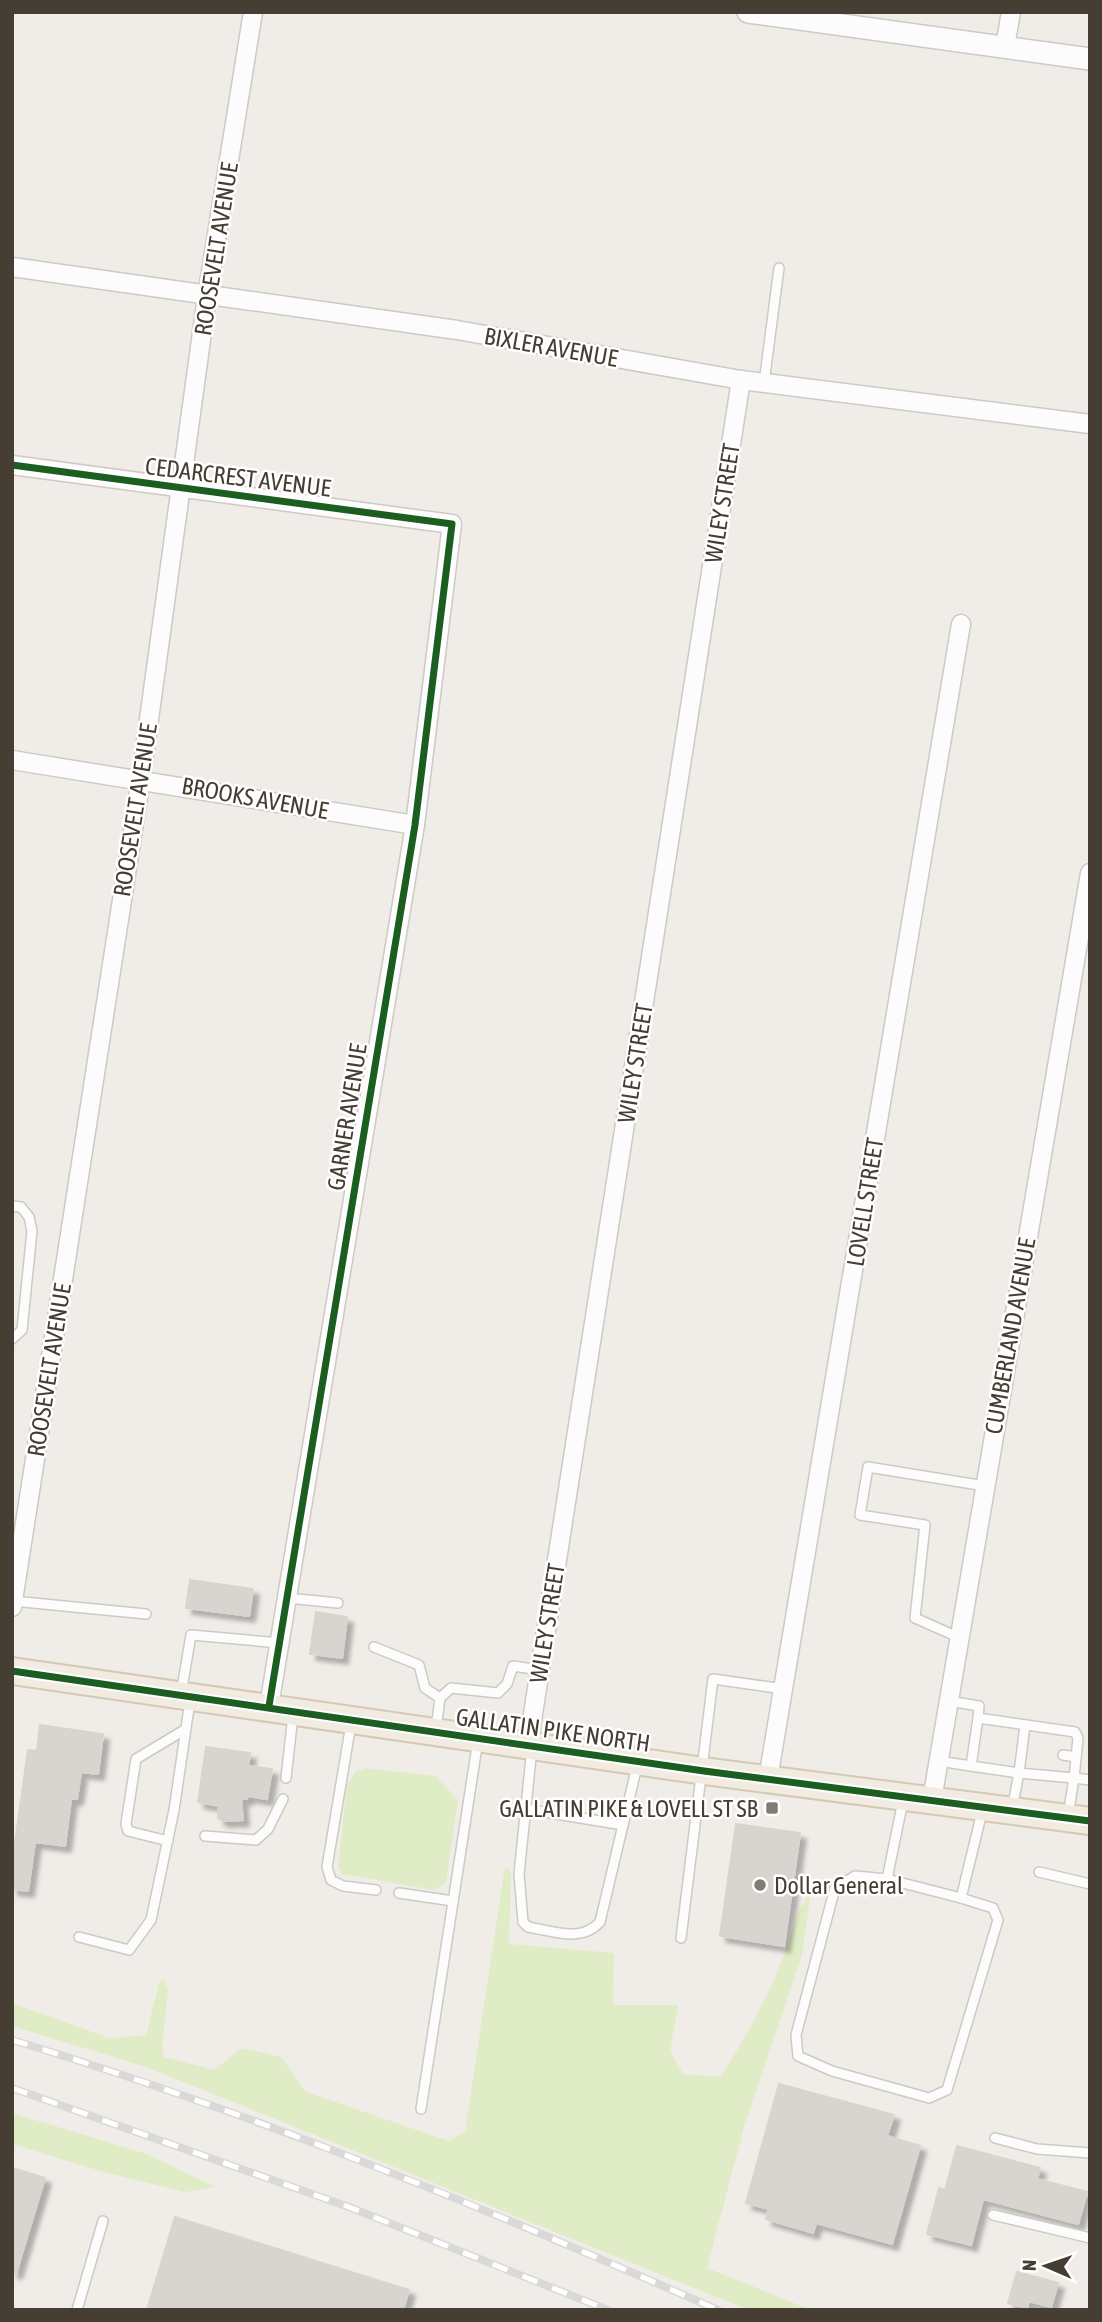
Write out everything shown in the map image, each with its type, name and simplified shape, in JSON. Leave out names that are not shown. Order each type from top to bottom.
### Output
[{"type":"main road","name":"GALLATIN PIKE NORTH","points":[[12,1671],[768,1780],[1078,1820]]},
{"type":"street","name":"ROOSEVELT AVENUE","points":[[12,1607],[141,778],[183,489],[207,296],[253,12]]},
{"type":"street","points":[[748,12],[1090,59]]},
{"type":"street","points":[[1005,46],[1011,12]]},
{"type":"street","name":"BIXLER AVENUE","points":[[12,267],[457,330],[741,380],[1090,424]]},
{"type":"street","name":"WILEY STREET","points":[[530,1746],[741,380]]},
{"type":"street","name":"CEDARCREST AVENUE","points":[[12,465],[452,524],[451,532]]},
{"type":"street","name":"GARNER AVENUE","points":[[281,1708],[280,1643],[415,825],[451,532]]},
{"type":"street","name":"LOVELL STREET","points":[[768,1780],[961,624]]},
{"type":"street","name":"BROOKS AVENUE","points":[[12,760],[141,778],[415,825]]},
{"type":"street","name":"CUMBERLAND AVENUE","points":[[932,1800],[1090,873]]},
{"type":"lane","points":[[764,383],[779,268]]},
{"type":"lane","points":[[12,1206],[22,1207],[29,1217],[32,1231],[22,1331],[12,1339]]},
{"type":"lane","points":[[960,1638],[926,1626],[915,1618],[925,1525],[860,1515],[868,1467],[985,1486]]},
{"type":"lane","points":[[287,1598],[338,1603]]},
{"type":"lane","points":[[13,1601],[146,1614]]},
{"type":"lane","points":[[79,1937],[129,1950],[151,1920],[168,1842],[186,1729],[191,1635],[280,1643]]},
{"type":"lane","points":[[374,1647],[419,1665],[425,1688],[440,1699]]},
{"type":"lane","points":[[435,1732],[440,1699],[451,1688],[498,1693],[507,1684],[513,1666],[540,1670]]},
{"type":"lane","points":[[681,1938],[704,1771],[705,1732],[713,1679],[783,1689]]},
{"type":"lane","points":[[949,1700],[979,1706],[971,1766]]},
{"type":"lane","points":[[281,1708],[286,1778]]},
{"type":"lane","points":[[978,1718],[1075,1732],[1074,1778],[1078,1820]]},
{"type":"lane","points":[[351,1719],[327,1867],[331,1880],[343,1886],[376,1890]]},
{"type":"lane","points":[[1012,1810],[1025,1725]]},
{"type":"lane","points":[[168,1842],[128,1832],[126,1824],[136,1759],[186,1729]]},
{"type":"lane","points":[[421,2109],[478,1738]]},
{"type":"lane","points":[[530,1746],[519,1874],[523,1922],[528,1927],[582,1935],[591,1933],[600,1922],[638,1761]]},
{"type":"lane","points":[[1023,1748],[1036,1750]]},
{"type":"lane","points":[[1063,1755],[1076,1757]]},
{"type":"lane","points":[[939,1761],[1090,1780]]},
{"type":"lane","points":[[887,1879],[904,1796]]},
{"type":"lane","points":[[205,1836],[256,1840],[276,1816],[283,1798]]},
{"type":"lane","points":[[961,1898],[983,1807]]},
{"type":"lane","points":[[526,1809],[623,1825]]},
{"type":"lane","points":[[1039,1872],[1090,1884]]},
{"type":"lane","points":[[855,1876],[887,1879],[961,1898],[993,1908],[998,1920],[947,2090],[929,2098],[832,2071],[798,2056],[796,2035],[835,1888],[855,1876]]},
{"type":"lane","points":[[398,1893],[453,1901]]},
{"type":"lane","points":[[995,2138],[1037,2149],[1090,2153]]},
{"type":"lane","points":[[993,2215],[1090,2238]]},
{"type":"lane","points":[[77,2310],[103,2221]]},
{"type":"green space","points":[[365,1768],[435,1776],[458,1800],[446,1882],[434,1890],[342,1874],[338,1866],[347,1785],[355,1772]]},
{"type":"green space","points":[[505,1866],[511,1872],[509,1944],[614,1953],[613,2005],[678,2005],[670,2052],[684,2075],[721,2076],[746,2036],[767,1994],[796,1918],[811,1891],[802,1955],[744,2127],[707,2268],[811,2310],[749,2310],[146,2067],[12,2026],[12,2003],[109,2038],[146,2035],[159,1983],[163,1979],[168,1990],[162,2048],[164,2057],[214,2070],[242,2048],[281,2057],[306,2092],[449,2141],[465,2132]]},
{"type":"green space","points":[[12,2113],[144,2153],[216,2187],[186,2192],[107,2173],[12,2144]]},
{"type":"building","points":[[190,1580],[253,1589],[249,1616],[186,1608]]},
{"type":"building","points":[[316,1612],[347,1617],[342,1658],[310,1654]]},
{"type":"building","points":[[40,1725],[103,1734],[98,1774],[81,1772],[77,1799],[71,1799],[65,1846],[35,1842],[28,1891],[12,1889],[12,1864],[28,1750],[37,1751]]},
{"type":"building","points":[[206,1747],[250,1753],[248,1766],[272,1769],[267,1799],[247,1796],[247,1799],[241,1799],[243,1820],[224,1821],[218,1818],[219,1806],[198,1802]]},
{"type":"building","name":"Dollar General","points":[[736,1824],[800,1833],[784,1946],[720,1936]]},
{"type":"building","points":[[779,2084],[894,2115],[887,2136],[920,2146],[892,2244],[816,2223],[813,2233],[766,2219],[769,2209],[746,2203]]},
{"type":"building","points":[[957,2146],[1040,2168],[1037,2179],[1087,2192],[1078,2224],[983,2199],[971,2245],[927,2234],[939,2188],[945,2190]]},
{"type":"building","points":[[12,2168],[45,2178],[16,2273],[12,2272]]},
{"type":"building","points":[[175,2217],[409,2290],[403,2310],[147,2310]]},
{"type":"building","points":[[1017,2272],[1058,2283],[1051,2307],[1029,2301],[1027,2308],[1008,2303]]},
{"type":"railway","points":[[12,2040],[192,2099],[369,2164],[718,2310]]},
{"type":"railway","points":[[12,2088],[349,2207],[608,2310]]},
{"type":"cycle path","points":[[12,465],[452,524],[415,825],[269,1706]]},
{"type":"cycle path","points":[[12,1671],[704,1771],[1090,1821]]},
{"type":"place","name":"GALLATIN PIKE & LOVELL ST SB","points":[[772,1808]]},
{"type":"place","name":"Dollar General","points":[[760,1885]]}]
